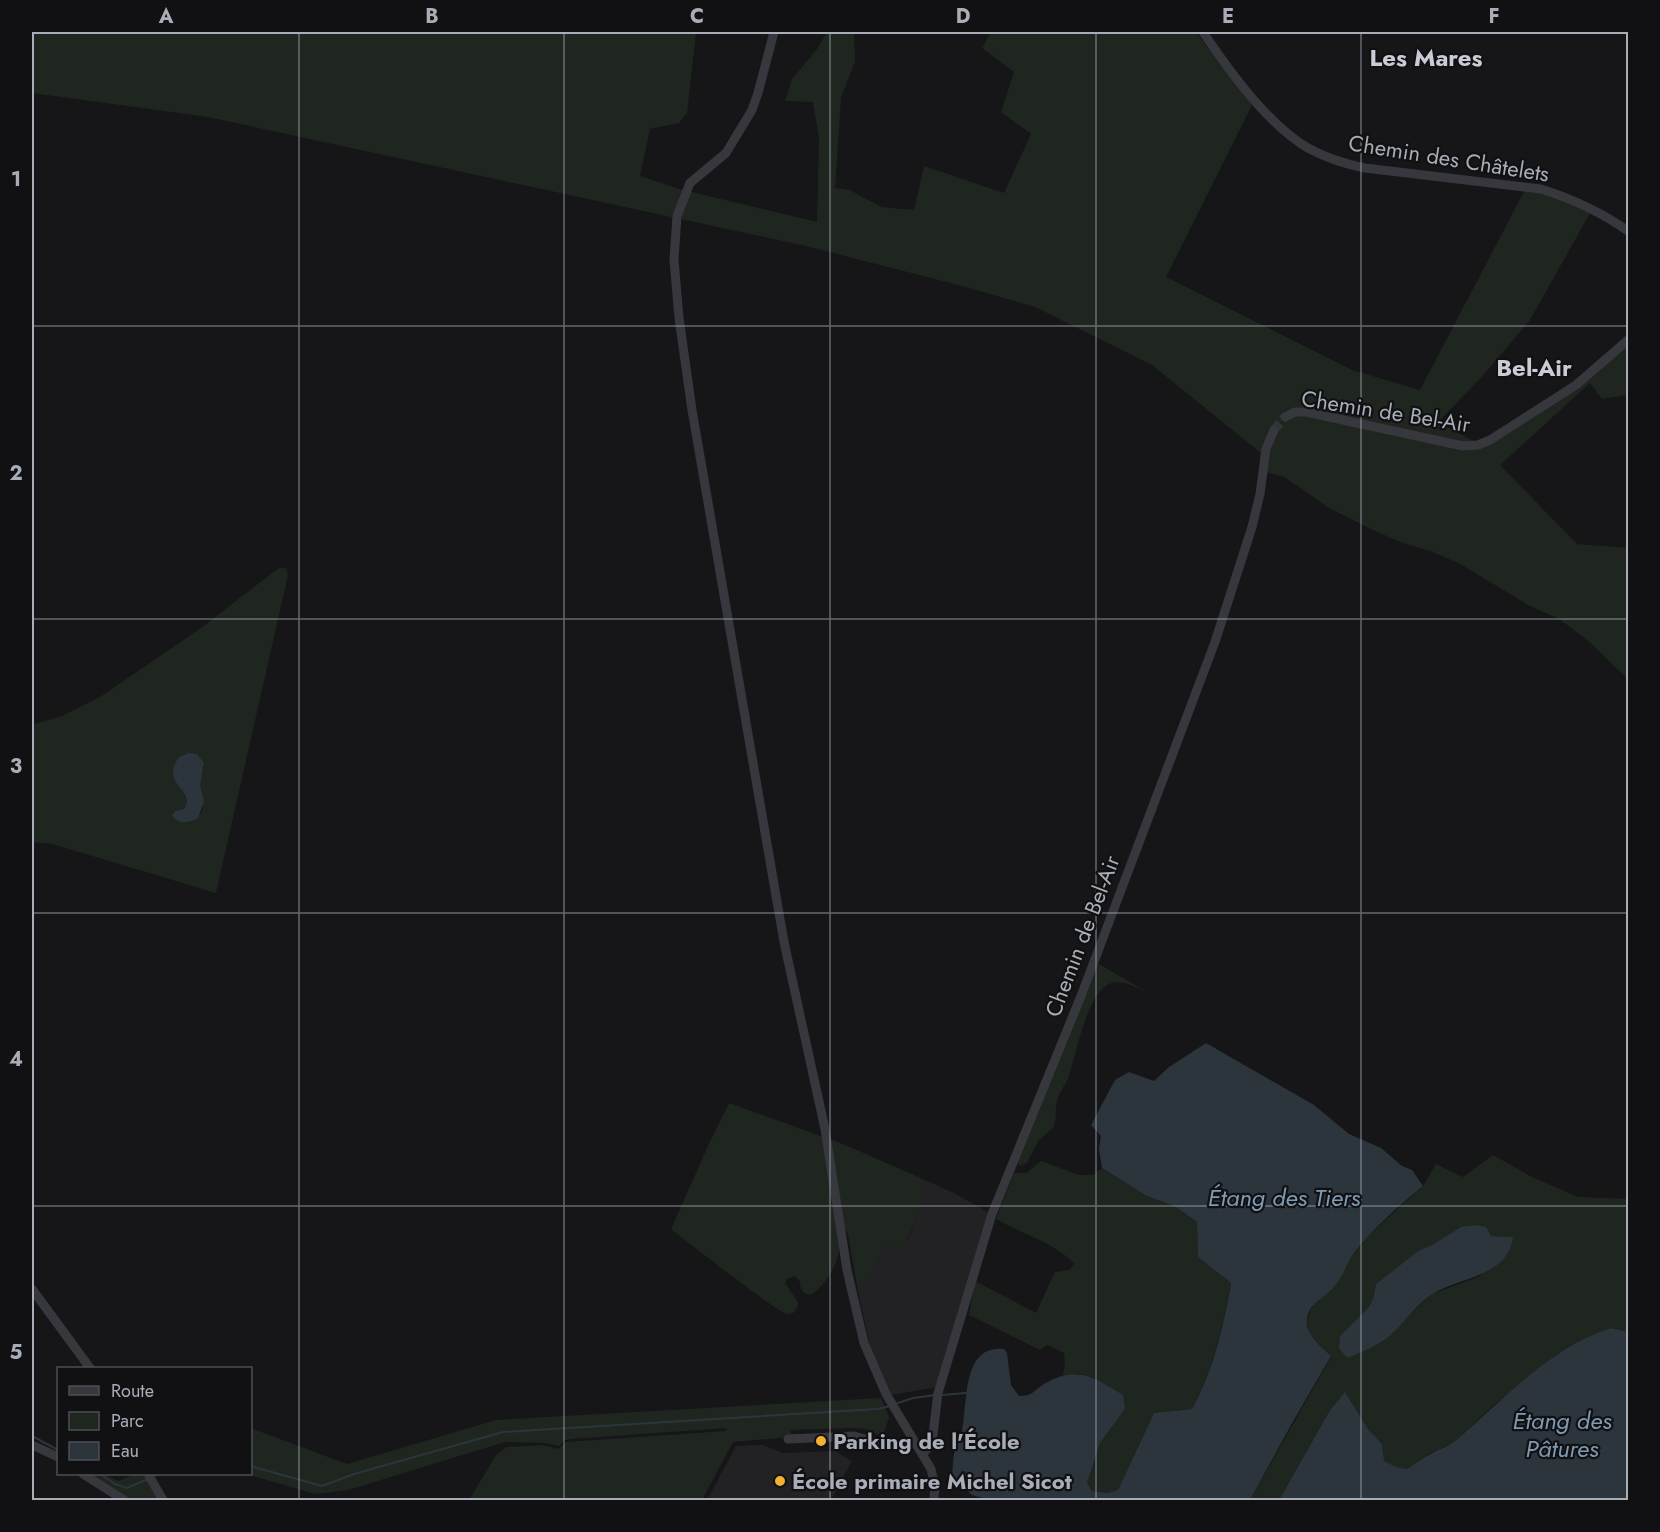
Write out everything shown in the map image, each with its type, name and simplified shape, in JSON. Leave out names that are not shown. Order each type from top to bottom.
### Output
[{"type":"street","points":[[774,32],[756,101],[738,135],[722,158],[693,179],[688,186],[676,220],[674,260],[680,326],[692,410],[784,942],[825,1129],[847,1270],[864,1343],[892,1405],[923,1454],[933,1475],[934,1500]]},
{"type":"street","name":"Chemin des Châtelets","points":[[1203,32],[1236,78],[1271,117],[1296,141],[1316,153],[1365,168],[1541,189],[1598,211],[1629,231]]},
{"type":"street","name":"Chemin de Bel-Air","points":[[1285,417],[1295,412],[1306,412],[1463,446],[1478,445],[1495,437],[1576,385],[1629,340]]},
{"type":"street","name":"Chemin de Bel-Air","points":[[923,1454],[932,1443],[937,1396],[992,1214],[1084,986],[1215,642],[1252,527],[1260,494],[1266,449],[1274,430]]},
{"type":"street","points":[[32,1288],[89,1367]]},
{"type":"street","points":[[788,1439],[854,1436],[890,1446],[915,1442]]},
{"type":"street","points":[[32,1445],[57,1457]]},
{"type":"street","points":[[923,1454],[929,1478],[929,1500]]},
{"type":"street","points":[[86,1475],[122,1500]]},
{"type":"street","points":[[150,1477],[163,1500]]},
{"type":"shaded area","points":[[914,1175],[988,1212],[938,1387],[890,1395],[871,1351],[857,1286],[877,1263],[884,1246],[907,1239],[910,1235],[915,1222],[918,1178]]},
{"type":"shaded area","name":"École primaire Michel Sicot","points":[[763,1445],[783,1453],[835,1451],[852,1461],[831,1500],[707,1500],[736,1446]]},
{"type":"green space","points":[[32,32],[696,32],[687,113],[679,123],[650,129],[640,176],[679,189],[817,222],[819,138],[813,102],[785,101],[792,79],[817,49],[827,32],[854,32],[855,61],[841,98],[835,188],[850,190],[881,207],[914,210],[924,166],[1004,193],[1031,134],[1001,112],[1014,72],[982,48],[991,32],[1196,32],[1228,75],[1253,103],[1166,277],[1352,370],[1420,390],[1528,184],[1594,206],[1530,320],[1480,379],[1438,422],[1483,446],[1628,344],[1628,395],[1602,399],[1590,383],[1500,465],[1577,544],[1628,548],[1628,679],[1586,639],[1559,619],[1530,606],[1460,564],[1371,529],[1331,509],[1284,477],[1266,472],[1267,458],[1152,365],[1035,307],[806,246],[208,117],[32,93]]},
{"type":"green space","points":[[280,567],[287,569],[288,575],[216,893],[52,844],[32,842],[32,725],[62,716],[100,697],[201,628]],"holes":[[[188,753],[204,763],[200,782],[203,808],[198,817],[192,821],[172,813],[184,809],[187,804],[185,794],[173,773],[179,757]]]},
{"type":"green space","points":[[1097,963],[1147,992],[1117,982],[1104,988],[1096,997],[1084,1024],[1069,1076],[1056,1104],[1053,1128],[1038,1141],[1027,1163],[1020,1166],[1017,1162]]},
{"type":"green space","points":[[729,1103],[843,1144],[914,1175],[921,1181],[922,1192],[919,1208],[906,1240],[898,1247],[884,1247],[867,1280],[857,1286],[848,1234],[845,1229],[839,1234],[839,1253],[833,1269],[815,1292],[811,1295],[804,1293],[795,1276],[787,1279],[785,1283],[798,1302],[796,1311],[787,1314],[750,1290],[671,1229]]},
{"type":"green space","points":[[1493,1155],[1532,1177],[1578,1197],[1628,1199],[1628,1332],[1611,1328],[1557,1354],[1494,1405],[1453,1443],[1429,1454],[1407,1469],[1383,1461],[1382,1444],[1368,1429],[1345,1392],[1330,1410],[1279,1500],[1250,1500],[1331,1357],[1309,1334],[1307,1320],[1311,1309],[1318,1299],[1333,1288],[1352,1256],[1369,1235],[1423,1186],[1436,1164],[1463,1177]],"holes":[[[1461,1227],[1490,1236],[1513,1237],[1489,1269],[1478,1277],[1432,1294],[1414,1310],[1340,1336],[1368,1308],[1373,1299],[1376,1284],[1418,1251]]]},
{"type":"green space","points":[[1041,1161],[1079,1175],[1093,1175],[1102,1168],[1147,1196],[1176,1207],[1197,1222],[1198,1257],[1231,1283],[1221,1331],[1192,1409],[1154,1413],[1118,1490],[1108,1493],[1092,1491],[1087,1483],[1100,1443],[1125,1409],[1081,1374],[1063,1375],[1064,1353],[1047,1345],[1040,1350],[969,1315],[975,1281],[1036,1313],[1055,1272],[1070,1270],[1074,1263],[1057,1249],[996,1219],[1014,1173],[1026,1173]]},
{"type":"green space","points":[[881,1398],[889,1417],[883,1437],[865,1429],[855,1428],[791,1430],[791,1437],[733,1442],[702,1500],[469,1500],[496,1455],[506,1447],[543,1445],[558,1449],[566,1442],[725,1431],[727,1428],[571,1439],[565,1440],[559,1446],[544,1443],[505,1442],[348,1490],[315,1494],[249,1475],[252,1475],[252,1428],[347,1464],[496,1420]]},
{"type":"green space","points":[[92,1475],[106,1475],[118,1481],[133,1475],[145,1475],[159,1500],[131,1500]]},
{"type":"water","points":[[188,753],[197,754],[204,763],[200,785],[204,802],[198,818],[184,822],[172,815],[175,811],[184,809],[187,802],[173,775],[179,757]]},
{"type":"water","name":"Étang des Tiers","points":[[1206,1043],[1314,1105],[1349,1134],[1381,1148],[1402,1166],[1412,1170],[1423,1186],[1370,1235],[1354,1253],[1336,1284],[1310,1309],[1307,1319],[1308,1330],[1314,1340],[1331,1356],[1250,1500],[990,1500],[972,1495],[952,1477],[954,1456],[962,1431],[969,1378],[973,1366],[980,1356],[990,1350],[1004,1349],[1007,1353],[1011,1385],[1019,1396],[1030,1394],[1056,1378],[1076,1374],[1103,1383],[1123,1395],[1125,1409],[1100,1443],[1087,1483],[1092,1491],[1108,1493],[1118,1490],[1154,1413],[1192,1409],[1217,1348],[1231,1283],[1198,1257],[1197,1222],[1176,1207],[1147,1196],[1102,1168],[1099,1149],[1101,1136],[1091,1125],[1115,1080],[1129,1072],[1154,1081],[1169,1067]]},
{"type":"water","points":[[1477,1225],[1486,1227],[1491,1236],[1513,1237],[1509,1251],[1502,1261],[1480,1275],[1431,1295],[1385,1339],[1347,1358],[1339,1348],[1340,1336],[1368,1308],[1373,1299],[1376,1284],[1418,1251],[1461,1227]]},
{"type":"water","name":"Étang des Pâtures","points":[[1611,1328],[1628,1332],[1628,1500],[1279,1500],[1330,1410],[1345,1392],[1368,1429],[1382,1444],[1384,1461],[1407,1469],[1455,1441],[1528,1377],[1567,1348]]},
{"type":"waterway","points":[[942,1395],[966,1393]]},
{"type":"waterway","points":[[895,1404],[913,1398],[936,1395]]},
{"type":"waterway","points":[[252,1467],[322,1486],[354,1474],[503,1432],[877,1409],[890,1406]]},
{"type":"waterway","points":[[32,1436],[57,1449]]},
{"type":"waterway","points":[[102,1475],[115,1484],[127,1488],[148,1479]]},
{"type":"tunnel","points":[[1274,430],[1285,417]]},
{"type":"place","name":"Parking de l'École","points":[[821,1441]]},
{"type":"place","name":"École primaire Michel Sicot","points":[[780,1481]]},
{"type":"district","name":"Les Mares","points":[[1426,57]]},
{"type":"district","name":"Bel-Air","points":[[1534,367]]}]
